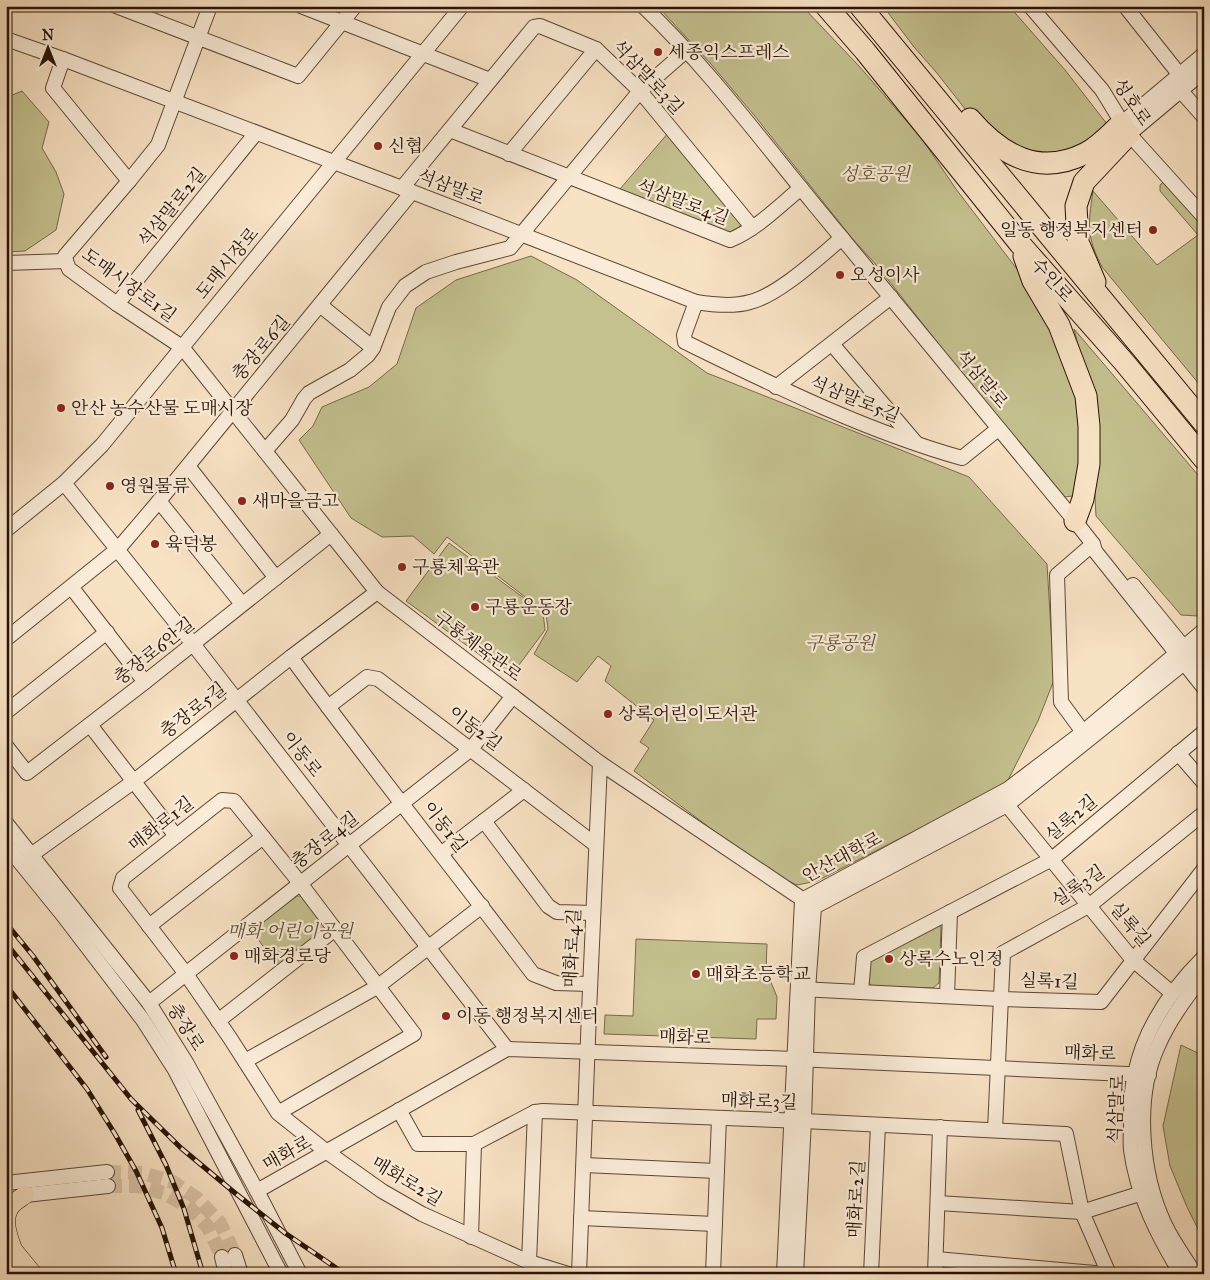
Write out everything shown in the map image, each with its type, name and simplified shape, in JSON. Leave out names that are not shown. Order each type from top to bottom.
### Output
[{"type":"highway","name":"수인로","points":[[826,6],[865,51],[1020,244],[1124,362],[1204,460]]},
{"type":"highway","name":"수인로","points":[[860,6],[1204,423]]},
{"type":"highway","points":[[899,55],[922,76],[954,100],[990,141],[1021,159],[1050,162],[1071,159],[1087,153],[1126,128]]},
{"type":"highway","points":[[1102,301],[1078,242],[1076,206],[1084,182],[1126,128]]},
{"type":"highway","points":[[1020,244],[1032,281],[1059,325],[1086,396],[1089,426],[1089,464],[1083,498],[1075,521]]},
{"type":"main road","points":[[6,1197],[25,1195]]},
{"type":"main road","points":[[25,1195],[12,1205],[7,1214],[7,1232],[9,1245],[33,1274]]},
{"type":"main road","points":[[6,1267],[12,1274]]},
{"type":"street","points":[[116,6],[150,12],[198,38],[298,76],[355,6]]},
{"type":"street","name":"도매시장로1길","points":[[182,347],[117,304],[70,269],[65,256],[130,181],[158,144],[210,6]]},
{"type":"street","points":[[301,6],[490,80]]},
{"type":"street","name":"도매시장로","points":[[6,530],[64,483],[102,445],[462,6]]},
{"type":"street","name":"석삼말로","points":[[643,6],[686,50],[891,297],[1075,521],[1093,544],[1095,551],[1183,655],[1204,688]]},
{"type":"street","points":[[1125,6],[1180,74]]},
{"type":"street","name":"성호로","points":[[1034,8],[1102,90],[1126,128],[1204,217]]},
{"type":"street","name":"석삼말로3길","points":[[407,190],[450,130],[490,80],[534,27],[540,26],[596,49],[640,91],[752,227]]},
{"type":"street","name":"석삼말로","points":[[6,39],[407,190],[696,302],[721,306],[751,302],[775,291],[842,238]]},
{"type":"street","points":[[509,154],[596,49]]},
{"type":"street","points":[[265,451],[292,420],[309,393],[350,370],[368,355],[373,348],[389,307],[405,286],[434,269],[510,248],[640,91],[686,50]]},
{"type":"street","points":[[1126,128],[1180,74],[1204,54]]},
{"type":"street","points":[[62,59],[53,88],[130,181]]},
{"type":"street","points":[[1126,128],[1204,71]]},
{"type":"street","points":[[1180,90],[1204,117]]},
{"type":"street","name":"석삼말로4길","points":[[450,130],[730,240],[740,236],[801,188]]},
{"type":"street","name":"석삼말로2길","points":[[117,304],[256,133]]},
{"type":"street","name":"충장로6길","points":[[6,639],[72,588],[118,548],[160,501],[320,306],[407,190]]},
{"type":"street","points":[[6,263],[66,261]]},
{"type":"street","name":"석삼말로5길","points":[[776,387],[891,297]]},
{"type":"street","name":"석삼말로5길","points":[[696,302],[684,335],[685,342],[776,387],[918,446],[962,458],[998,429]]},
{"type":"street","points":[[320,306],[373,348]]},
{"type":"street","name":"석삼말로5길","points":[[832,344],[918,446]]},
{"type":"street","name":"구룡체육관로","points":[[182,347],[377,592],[600,763],[814,907]]},
{"type":"street","points":[[188,466],[276,578]]},
{"type":"street","name":"이동로","points":[[64,483],[118,548],[507,1049]]},
{"type":"street","points":[[160,501],[242,604]]},
{"type":"street","name":"충장로6안길","points":[[6,746],[27,773],[145,682],[330,534]]},
{"type":"street","points":[[1083,732],[1061,702],[1058,575],[1093,544]]},
{"type":"street","points":[[72,588],[145,682]]},
{"type":"street","name":"충장로5길","points":[[31,855],[133,782],[291,657],[377,592]]},
{"type":"street","name":"안산대학로","points":[[803,989],[814,907],[1007,805],[1183,655],[1204,630]]},
{"type":"street","points":[[6,712],[106,632]]},
{"type":"street","name":"안산대학로","points":[[796,1274],[798,1121],[803,989],[802,900],[1008,789],[1183,655],[1204,647]]},
{"type":"street","name":"석삼말로","points":[[1183,655],[1204,672]]},
{"type":"street","name":"이동1길","points":[[291,657],[533,974],[556,982],[589,984]]},
{"type":"street","name":"이동2길","points":[[328,707],[367,677],[378,679],[596,846]]},
{"type":"street","name":"충장로4길","points":[[149,1003],[348,844],[471,750],[513,696]]},
{"type":"street","points":[[90,725],[176,836]]},
{"type":"street","name":"실록2길","points":[[861,992],[864,957],[1052,859],[1204,732]]},
{"type":"street","points":[[1178,753],[1204,783]]},
{"type":"street","name":"매화로4길","points":[[579,1274],[589,984],[600,763]]},
{"type":"street","points":[[442,853],[524,790]]},
{"type":"street","name":"매화로1길","points":[[278,1113],[414,1034],[300,883],[234,801],[222,800],[123,878],[120,888],[186,974],[278,1113],[327,1152]]},
{"type":"street","name":"실록길","points":[[1007,805],[1133,960],[1172,993]]},
{"type":"street","name":"실록3길","points":[[1000,999],[1003,953],[1090,905],[1204,813]]},
{"type":"street","points":[[484,821],[548,906],[557,912],[594,913]]},
{"type":"street","name":"충장로","points":[[6,823],[149,1003],[187,1064],[300,1274]]},
{"type":"street","points":[[149,926],[263,838]]},
{"type":"street","name":"충장로","points":[[6,845],[52,901],[143,1020],[175,1070],[282,1274]]},
{"type":"street","name":"실록1길","points":[[803,989],[1102,1002],[1204,868]]},
{"type":"street","points":[[245,1062],[377,987],[482,906]]},
{"type":"street","points":[[947,996],[950,912]]},
{"type":"street","points":[[218,1021],[334,930]]},
{"type":"street","name":"석삼말로","points":[[1180,1274],[1158,1236],[1142,1193],[1131,1150],[1131,1108],[1142,1074],[1149,1033],[1172,993],[1187,973],[1204,957]]},
{"type":"street","name":"석삼말로","points":[[1195,1274],[1165,1225],[1152,1188],[1144,1151],[1142,1074],[1173,1017],[1204,975]]},
{"type":"street","points":[[995,1130],[1000,999]]},
{"type":"street","name":"매화로","points":[[257,1191],[507,1049],[800,1059],[1142,1074]]},
{"type":"street","name":"매화로3길","points":[[399,1110],[418,1144],[474,1144],[535,1112],[798,1121],[1066,1134],[1082,1212],[1108,1274],[936,1259]]},
{"type":"street","points":[[529,1262],[535,1112]]},
{"type":"street","points":[[713,1274],[719,1118]]},
{"type":"street","name":"안산대학로","points":[[784,1274],[798,1121]]},
{"type":"street","name":"매화로2길","points":[[871,1274],[878,1125]]},
{"type":"street","points":[[935,1274],[940,1128]]},
{"type":"street","name":"매화로2길","points":[[471,1237],[474,1144]]},
{"type":"street","name":"매화로2길","points":[[327,1152],[382,1191],[422,1214],[529,1262],[568,1274]]},
{"type":"street","points":[[584,1165],[717,1171]]},
{"type":"street","points":[[6,1183],[108,1179],[25,1195]]},
{"type":"street","points":[[938,1203],[1082,1212],[1142,1193]]},
{"type":"street","points":[[581,1218],[715,1224]]},
{"type":"street","points":[[226,1274],[228,1256],[241,1274]]},
{"type":"green space","name":"성호공원","points":[[655,6],[802,6],[859,66],[922,139],[956,189],[1029,285],[1081,394],[1079,495],[1065,497],[967,380],[754,115],[710,63],[662,11]]},
{"type":"green space","points":[[883,6],[1009,6],[1065,70],[1107,124],[1110,132],[1049,159],[984,133]]},
{"type":"green space","points":[[22,91],[49,122],[42,148],[56,172],[64,194],[56,230],[25,251],[6,252],[6,93],[10,96]]},
{"type":"green space","points":[[669,132],[741,223],[738,231],[731,234],[620,189]]},
{"type":"green space","points":[[1168,178],[1204,223],[1204,390],[1102,267],[1091,238],[1089,222],[1093,191],[1157,265],[1198,235],[1160,191],[1160,185]]},
{"type":"green space","name":"구룡공원","points":[[531,256],[577,280],[707,373],[969,477],[1047,564],[1054,680],[1038,721],[1006,784],[817,881],[797,885],[769,872],[634,771],[649,748],[640,742],[654,720],[605,681],[611,666],[598,656],[577,682],[534,654],[548,629],[546,613],[447,537],[434,554],[413,536],[382,537],[351,518],[299,440],[313,426],[322,407],[369,387],[397,364],[416,308],[456,280]]},
{"type":"green space","points":[[1074,329],[1204,482],[1204,612],[1198,616],[1181,615],[1096,516],[1094,412]]},
{"type":"green space","name":"구룡운동장","points":[[449,543],[543,612],[545,630],[510,677],[406,601]]},
{"type":"green space","name":"매화 어린이공원","points":[[297,896],[302,896],[327,930],[280,969],[251,930]]},
{"type":"green space","points":[[937,924],[941,927],[939,983],[933,988],[872,986],[867,981],[868,962]]},
{"type":"green space","points":[[636,939],[767,944],[766,970],[777,997],[776,1019],[757,1019],[756,1039],[604,1034],[605,1015],[633,1016]]},
{"type":"green space","points":[[1181,1045],[1204,1056],[1204,1241],[1170,1166],[1163,1126]]},
{"type":"tunnel","points":[[107,1172],[143,1173],[173,1182],[198,1199],[220,1223],[235,1255]]},
{"type":"tunnel","points":[[108,1186],[138,1186],[164,1193],[190,1208],[208,1227],[222,1257]]},
{"type":"railway","points":[[6,923],[33,956],[106,1057]]},
{"type":"railway","points":[[6,943],[131,1099],[181,1148],[285,1233],[345,1274]]},
{"type":"railway","points":[[6,985],[87,1089],[115,1134],[136,1171],[162,1228],[176,1274]]},
{"type":"railway","points":[[138,1110],[166,1165],[184,1209],[203,1274]]},
{"type":"place","name":"세종익스프레스","points":[[658,52]]},
{"type":"place","name":"신협","points":[[378,146]]},
{"type":"place","name":"일동 행정복지센터","points":[[1153,230]]},
{"type":"place","name":"오성이사","points":[[840,275]]},
{"type":"place","name":"안산 농수산물 도매시장","points":[[61,408]]},
{"type":"place","name":"영원물류","points":[[110,486]]},
{"type":"place","name":"새마을금고","points":[[242,501]]},
{"type":"place","name":"육덕봉","points":[[155,544]]},
{"type":"place","name":"구룡체육관","points":[[402,567]]},
{"type":"place","name":"구룡운동장","points":[[475,607]]},
{"type":"place","name":"상록어린이도서관","points":[[608,714]]},
{"type":"place","name":"매화경로당","points":[[234,956]]},
{"type":"place","name":"상록수노인정","points":[[889,959]]},
{"type":"place","name":"매화초등학교","points":[[696,974]]},
{"type":"place","name":"이동 행정복지센터","points":[[446,1016]]}]
